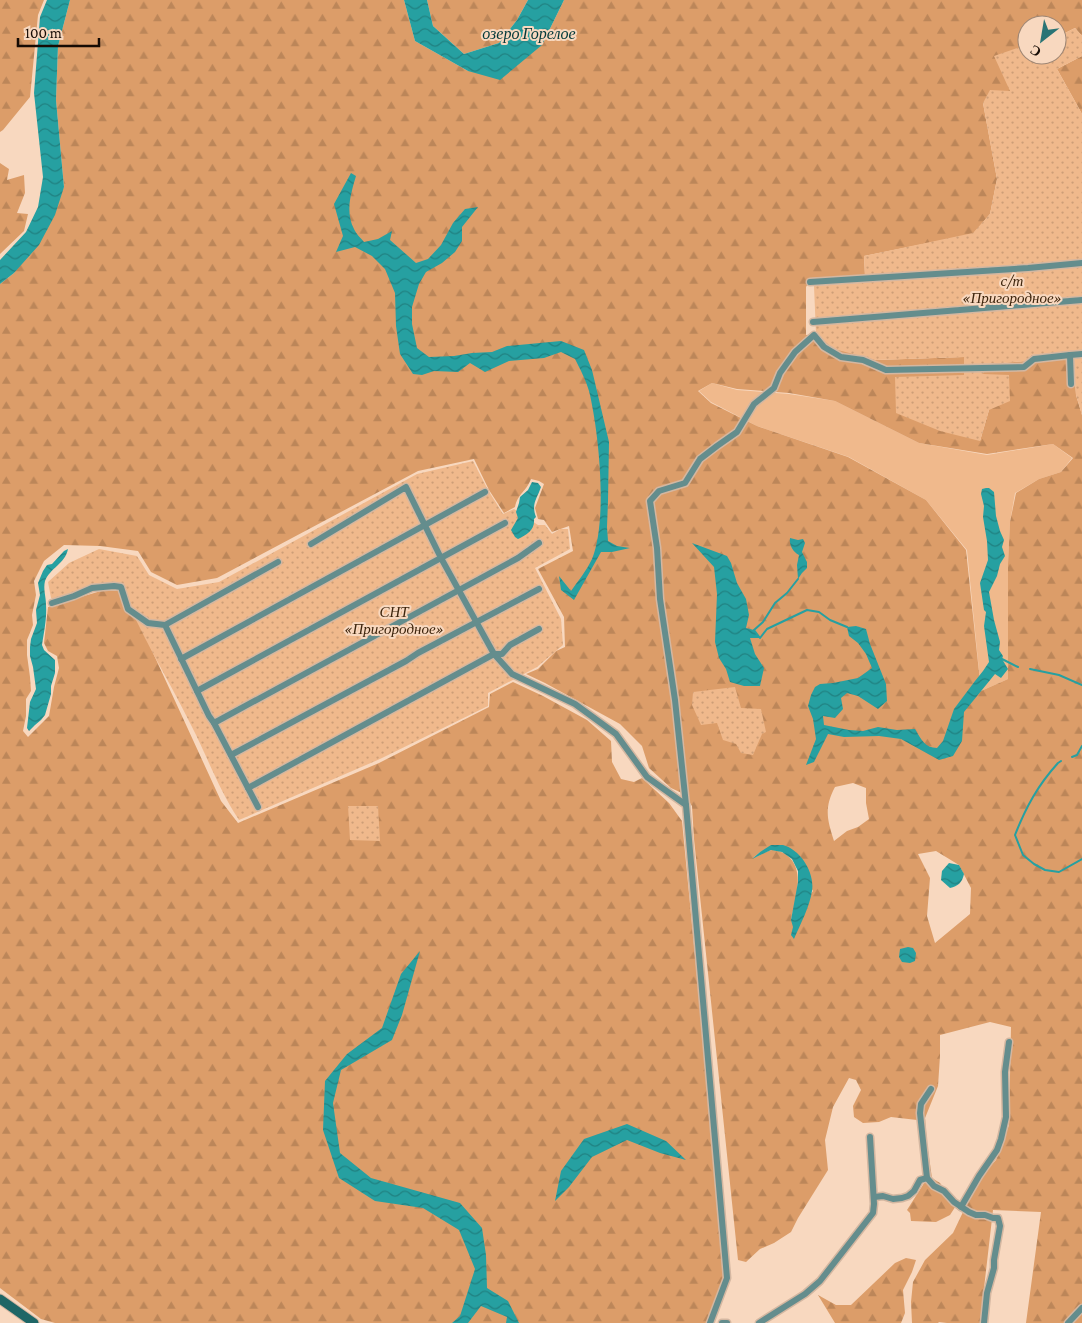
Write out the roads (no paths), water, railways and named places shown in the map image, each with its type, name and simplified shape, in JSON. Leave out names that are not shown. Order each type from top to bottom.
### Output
[{"type":"main road","points":[[0,1299],[34,1323]]},
{"type":"street","points":[[810,282],[1082,263]]},
{"type":"street","points":[[813,322],[1082,300]]},
{"type":"street","points":[[710,1323],[727,1278],[686,805],[675,700],[660,600],[657,548],[650,501],[659,492],[686,483],[700,459],[737,432],[754,404],[774,388],[780,373],[795,352],[814,335],[824,347],[841,357],[863,360],[886,370],[1024,367],[1034,359],[1082,354]]},
{"type":"street","points":[[1070,355],[1071,384]]},
{"type":"street","points":[[311,544],[406,487],[424,526],[494,654],[512,674],[575,704],[616,734],[647,777],[686,805]]},
{"type":"street","points":[[181,658],[485,492]]},
{"type":"street","points":[[198,691],[505,523]]},
{"type":"street","points":[[214,723],[518,558],[539,543]]},
{"type":"street","points":[[52,603],[92,588],[121,587],[128,609],[148,623],[164,625],[278,562]]},
{"type":"street","points":[[231,755],[539,588]]},
{"type":"street","points":[[164,625],[209,716],[258,807]]},
{"type":"street","points":[[248,788],[494,654],[502,654],[510,645],[539,629]]},
{"type":"street","points":[[961,1207],[997,1150],[1001,1139],[1006,1117],[1005,1072],[1009,1042]]},
{"type":"street","points":[[931,1089],[921,1104],[920,1113],[927,1178],[934,1186],[944,1191],[961,1207],[976,1215],[998,1218],[1000,1226],[994,1268],[987,1293],[984,1323]]},
{"type":"street","points":[[759,1323],[805,1294],[820,1281],[873,1213],[874,1197],[870,1137]]},
{"type":"street","points":[[874,1197],[883,1196],[893,1199],[908,1196],[914,1191],[920,1180],[927,1178]]},
{"type":"street","points":[[1068,1323],[1082,1308]]},
{"type":"street","points":[[722,1323],[727,1323]]},
{"type":"water","points":[[47,0],[70,0],[58,46],[56,100],[64,187],[55,215],[39,245],[14,273],[0,284],[0,260],[26,232],[38,207],[43,177],[34,93],[40,17]]},
{"type":"water","name":"озеро Горелое","points":[[404,0],[427,0],[433,26],[464,54],[499,43],[517,20],[528,0],[564,0],[542,45],[500,80],[468,71],[415,41]]},
{"type":"water","points":[[351,173],[356,176],[349,209],[351,223],[356,233],[364,242],[378,239],[392,231],[390,240],[416,263],[428,259],[441,245],[453,223],[465,209],[478,207],[462,227],[462,241],[455,252],[442,263],[426,272],[419,284],[412,307],[412,324],[417,348],[429,357],[492,352],[507,346],[561,341],[584,350],[592,370],[609,442],[608,541],[617,546],[630,548],[612,552],[601,552],[574,600],[561,590],[559,576],[571,591],[590,563],[597,542],[601,500],[599,452],[593,408],[588,387],[575,359],[561,352],[544,358],[509,361],[485,372],[470,363],[458,372],[434,371],[422,375],[413,374],[400,354],[396,326],[395,293],[385,269],[372,256],[355,247],[336,252],[343,236],[334,204]]},
{"type":"water","points":[[532,482],[538,483],[541,487],[534,505],[536,517],[530,532],[518,539],[511,530],[518,518],[516,512],[520,497],[528,490]]},
{"type":"water","points":[[986,488],[994,492],[996,516],[1004,540],[1002,547],[1005,556],[989,592],[1000,642],[999,650],[1008,669],[1001,678],[995,674],[964,712],[962,741],[953,756],[939,760],[901,739],[879,736],[844,737],[828,734],[814,762],[806,765],[816,739],[813,719],[808,706],[815,687],[820,684],[858,678],[872,668],[866,654],[858,643],[849,636],[847,627],[856,626],[866,629],[886,684],[887,701],[878,709],[858,696],[847,693],[841,698],[843,709],[835,718],[823,716],[824,725],[863,731],[878,727],[897,730],[915,729],[924,742],[933,748],[937,748],[943,741],[954,709],[989,662],[984,626],[986,612],[984,610],[980,583],[988,560],[983,517],[984,506],[981,494],[982,489]]},
{"type":"water","points":[[790,538],[803,539],[805,543],[802,552],[807,562],[807,568],[798,579],[797,565],[799,555],[792,548]]},
{"type":"water","points":[[692,543],[727,556],[731,563],[737,583],[746,599],[749,615],[746,628],[754,630],[760,638],[750,638],[755,654],[764,668],[760,686],[744,686],[730,682],[726,669],[719,658],[715,642],[717,594],[714,567]]},
{"type":"water","points":[[68,549],[64,558],[45,581],[46,615],[42,645],[44,650],[55,660],[55,673],[45,715],[29,731],[27,728],[30,702],[36,689],[30,647],[37,623],[36,610],[40,595],[38,583],[47,565],[52,564]]},
{"type":"water","points":[[771,845],[783,845],[796,852],[805,863],[811,877],[811,897],[794,939],[791,935],[793,927],[791,920],[798,882],[798,871],[792,859],[782,852],[771,850],[752,859]]},
{"type":"water","points":[[949,863],[959,865],[964,874],[959,884],[950,888],[941,880],[942,871]]},
{"type":"water","points":[[913,948],[916,953],[915,961],[910,963],[902,962],[899,957],[900,949]]},
{"type":"water","points":[[420,951],[402,1015],[392,1040],[341,1070],[333,1103],[340,1153],[371,1178],[460,1203],[482,1228],[486,1255],[487,1288],[508,1301],[519,1323],[506,1323],[507,1317],[481,1306],[468,1323],[452,1323],[460,1316],[475,1269],[459,1230],[423,1208],[375,1201],[339,1178],[323,1130],[325,1081],[347,1054],[382,1028],[401,974]]},
{"type":"water","points":[[627,1124],[666,1141],[686,1160],[660,1153],[627,1140],[592,1157],[569,1187],[555,1201],[561,1171],[584,1139]]},
{"type":"waterway","points":[[798,579],[787,593],[775,603],[763,622],[754,630],[760,638],[767,629],[807,610],[819,612],[830,620],[847,627]]},
{"type":"waterway","points":[[1002,659],[1018,667]]},
{"type":"waterway","points":[[1030,669],[1059,675],[1082,685]]},
{"type":"waterway","points":[[1072,757],[1077,755],[1082,746]]},
{"type":"waterway","points":[[1061,761],[1039,788],[1028,806],[1015,835],[1023,855],[1045,870],[1059,872],[1082,859]]},
{"type":"park label","name":"с/т «Пригородное»","points":[[1012,290]]},
{"type":"park label","name":"СНТ «Пригородное»","points":[[394,620]]}]
